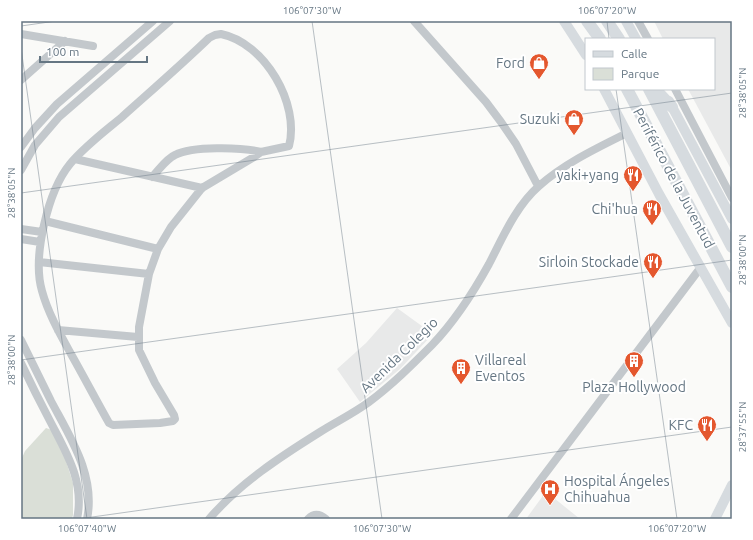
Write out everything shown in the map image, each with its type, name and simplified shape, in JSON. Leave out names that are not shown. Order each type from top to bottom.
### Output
[{"type":"highway","points":[[587,21],[599,38]]},
{"type":"highway","points":[[607,21],[618,38]]},
{"type":"highway","name":"Periférico de la Juventud","points":[[629,90],[732,287]]},
{"type":"highway","name":"Periférico de la Juventud","points":[[650,90],[732,247]]},
{"type":"highway","points":[[656,90],[672,107]]},
{"type":"main road","points":[[564,21],[585,53]]},
{"type":"main road","points":[[626,21],[635,38]]},
{"type":"main road","points":[[605,90],[732,323]]},
{"type":"main road","points":[[663,90],[732,219]]},
{"type":"main road","points":[[716,519],[732,485]]},
{"type":"street","points":[[21,147],[35,128],[57,104],[153,21]]},
{"type":"street","points":[[21,170],[35,145],[60,117],[170,21]]},
{"type":"street","points":[[414,21],[486,102],[516,144],[538,186]]},
{"type":"street","points":[[638,21],[647,38]]},
{"type":"street","points":[[21,34],[93,46]]},
{"type":"street","points":[[152,177],[173,156],[183,152],[205,149],[242,149],[261,152],[289,146],[292,134],[291,121],[285,96],[274,76],[257,54],[245,44],[221,34],[209,38],[175,71],[75,159],[64,172],[52,198],[40,242],[39,262],[41,290],[58,330],[109,423],[113,425],[160,423],[173,421],[175,418],[155,383],[139,350],[138,337],[142,306],[149,274],[158,249],[176,221],[202,188],[261,152]]},
{"type":"street","points":[[21,80],[65,41]]},
{"type":"street","points":[[676,90],[732,198]]},
{"type":"street","points":[[679,121],[690,116]]},
{"type":"street","name":"Avenida Colegio","points":[[209,519],[233,494],[256,476],[369,402],[399,377],[432,345],[453,321],[489,264],[506,230],[520,208],[538,186],[583,156],[627,133]]},
{"type":"street","points":[[75,159],[202,188]]},
{"type":"street","points":[[45,221],[158,249]]},
{"type":"street","points":[[21,228],[42,232]]},
{"type":"street","points":[[21,239],[40,242]]},
{"type":"street","points":[[39,262],[149,274]]},
{"type":"street","points":[[510,519],[701,267]]},
{"type":"street","points":[[58,330],[138,337]]},
{"type":"street","points":[[21,340],[76,449],[84,472],[89,498],[87,519]]},
{"type":"street","points":[[21,363],[70,459],[77,480],[79,502],[77,519]]},
{"type":"street","points":[[308,519],[318,514],[326,519]]},
{"type":"shaded area","points":[[654,21],[732,21],[732,171],[689,90],[715,90],[715,38],[662,38]]},
{"type":"shaded area","points":[[397,308],[433,334],[400,369],[360,402],[337,369],[366,343]]},
{"type":"shaded area","name":"Hospital Ángeles Chihuahua","points":[[543,489],[580,519],[526,519],[542,497]]},
{"type":"green space","points":[[46,428],[52,430],[64,455],[73,483],[72,519],[21,519],[21,460],[25,451]]},
{"type":"place","name":"Ford","points":[[539,80]]},
{"type":"place","name":"Suzuki","points":[[574,136]]},
{"type":"place","name":"yaki+yang","points":[[633,192]]},
{"type":"place","name":"Chi'hua","points":[[652,226]]},
{"type":"place","name":"Sirloin Stockade","points":[[653,279]]},
{"type":"place","name":"Plaza Hollywood","points":[[634,378]]},
{"type":"place","name":"Villareal Eventos","points":[[461,385]]},
{"type":"place","name":"KFC","points":[[707,442]]},
{"type":"place","name":"Hospital Ángeles Chihuahua","points":[[550,506]]}]
